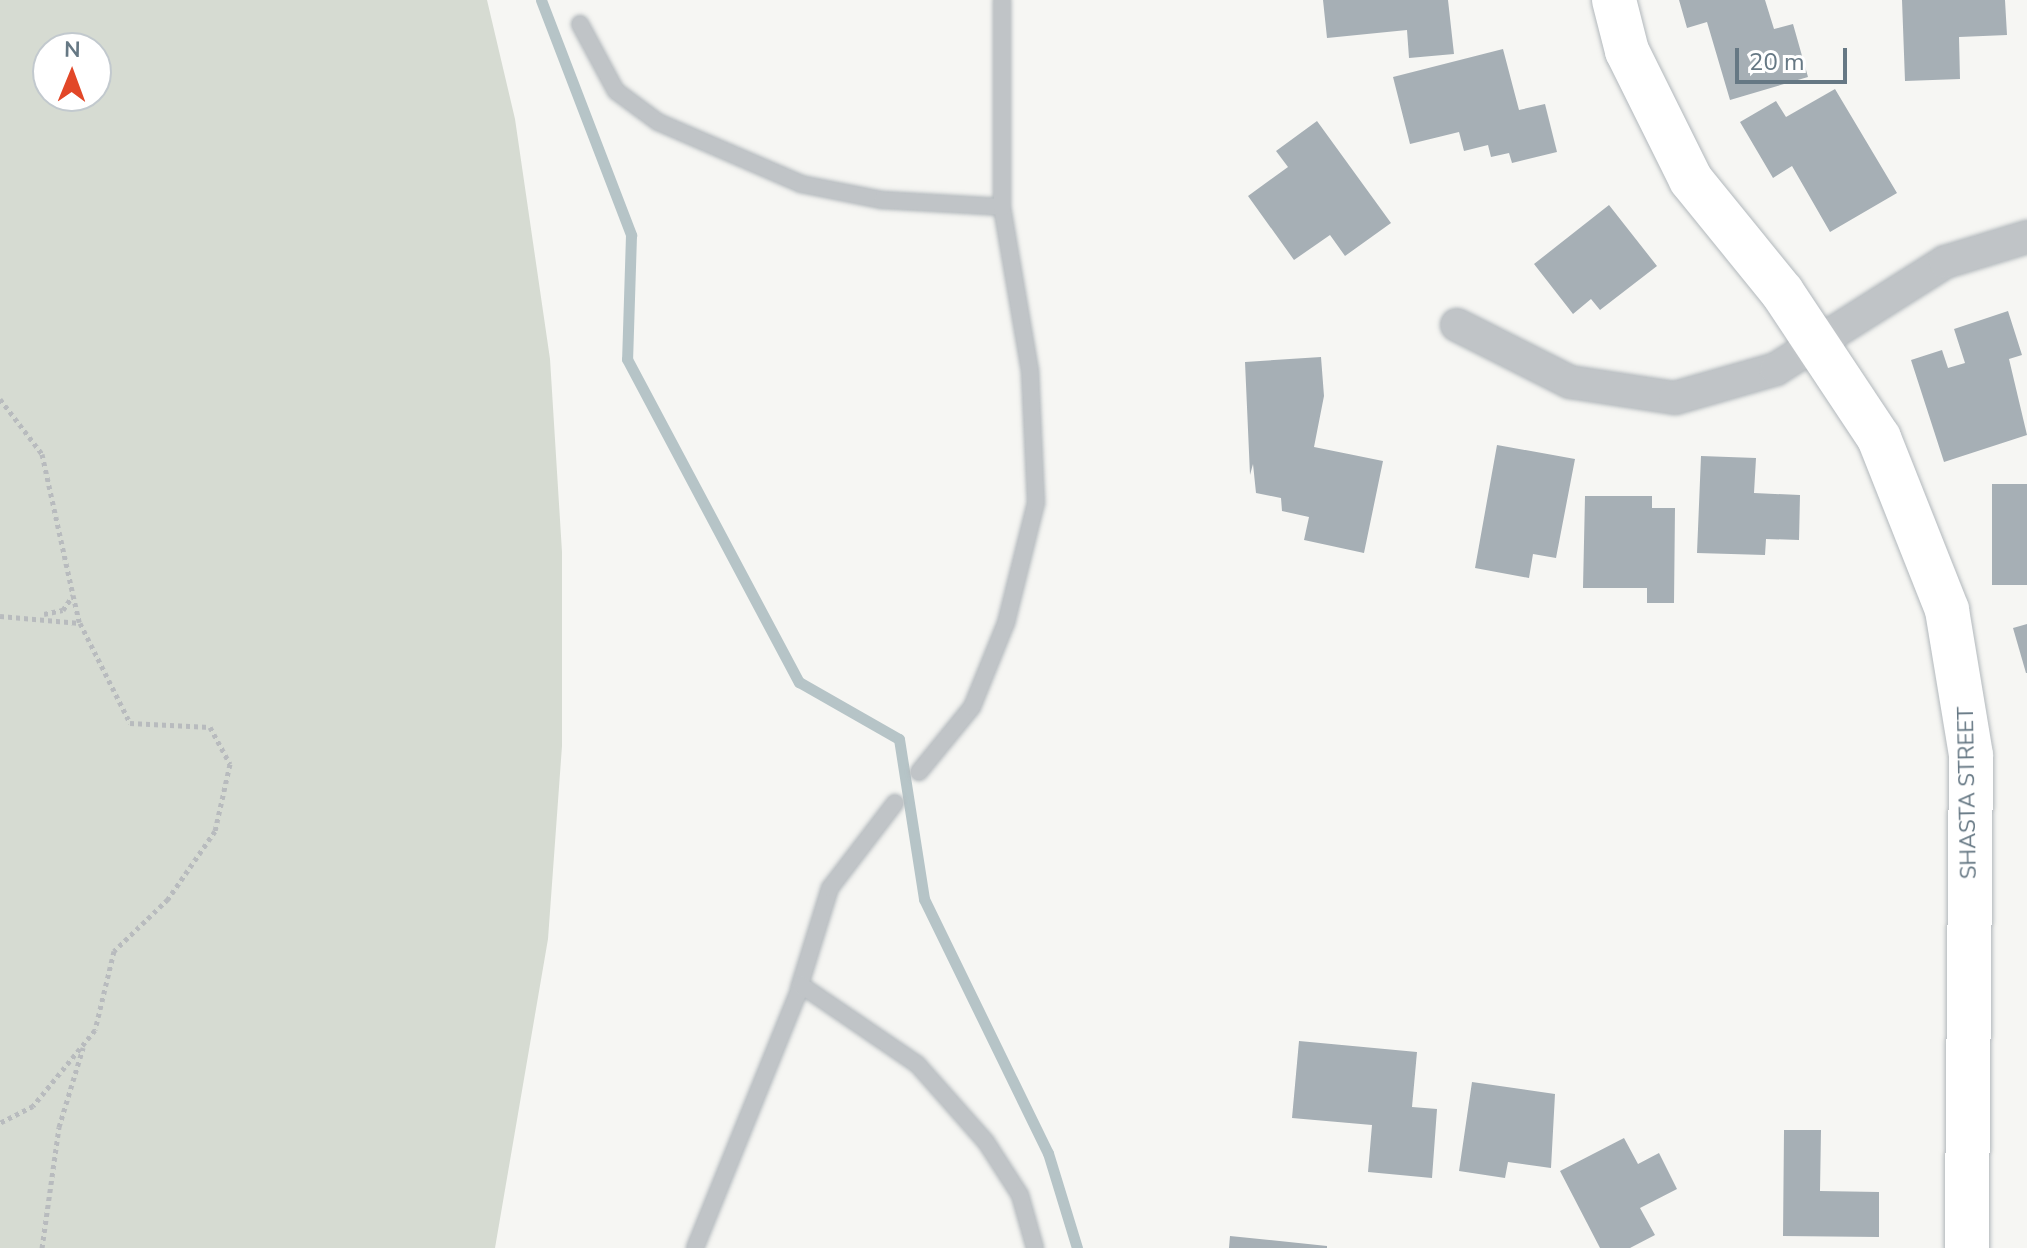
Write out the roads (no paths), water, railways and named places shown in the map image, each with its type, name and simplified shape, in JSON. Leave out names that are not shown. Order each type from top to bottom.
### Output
[{"type":"street","name":"SHASTA STREET","points":[[1614,0],[1627,51],[1691,180],[1817,342],[1879,438],[1924,538],[1969,710],[1967,1248]]},
{"type":"street","points":[[1457,325],[1570,382],[1675,398],[1776,369],[1945,262],[2027,237]]},
{"type":"lane","points":[[919,772],[972,707],[1006,623],[1036,503],[1030,371],[1002,207],[1002,0]]},
{"type":"lane","points":[[580,24],[616,91],[672,129],[801,184],[882,200],[1002,207]]},
{"type":"lane","points":[[695,1248],[799,988],[830,888],[895,803]]},
{"type":"lane","points":[[799,988],[917,1064],[986,1142],[1020,1195],[1035,1248]]},
{"type":"waterway","points":[[541,0],[631,235],[627,359],[799,682],[899,739],[924,899],[1048,1153],[1077,1248]]}]
